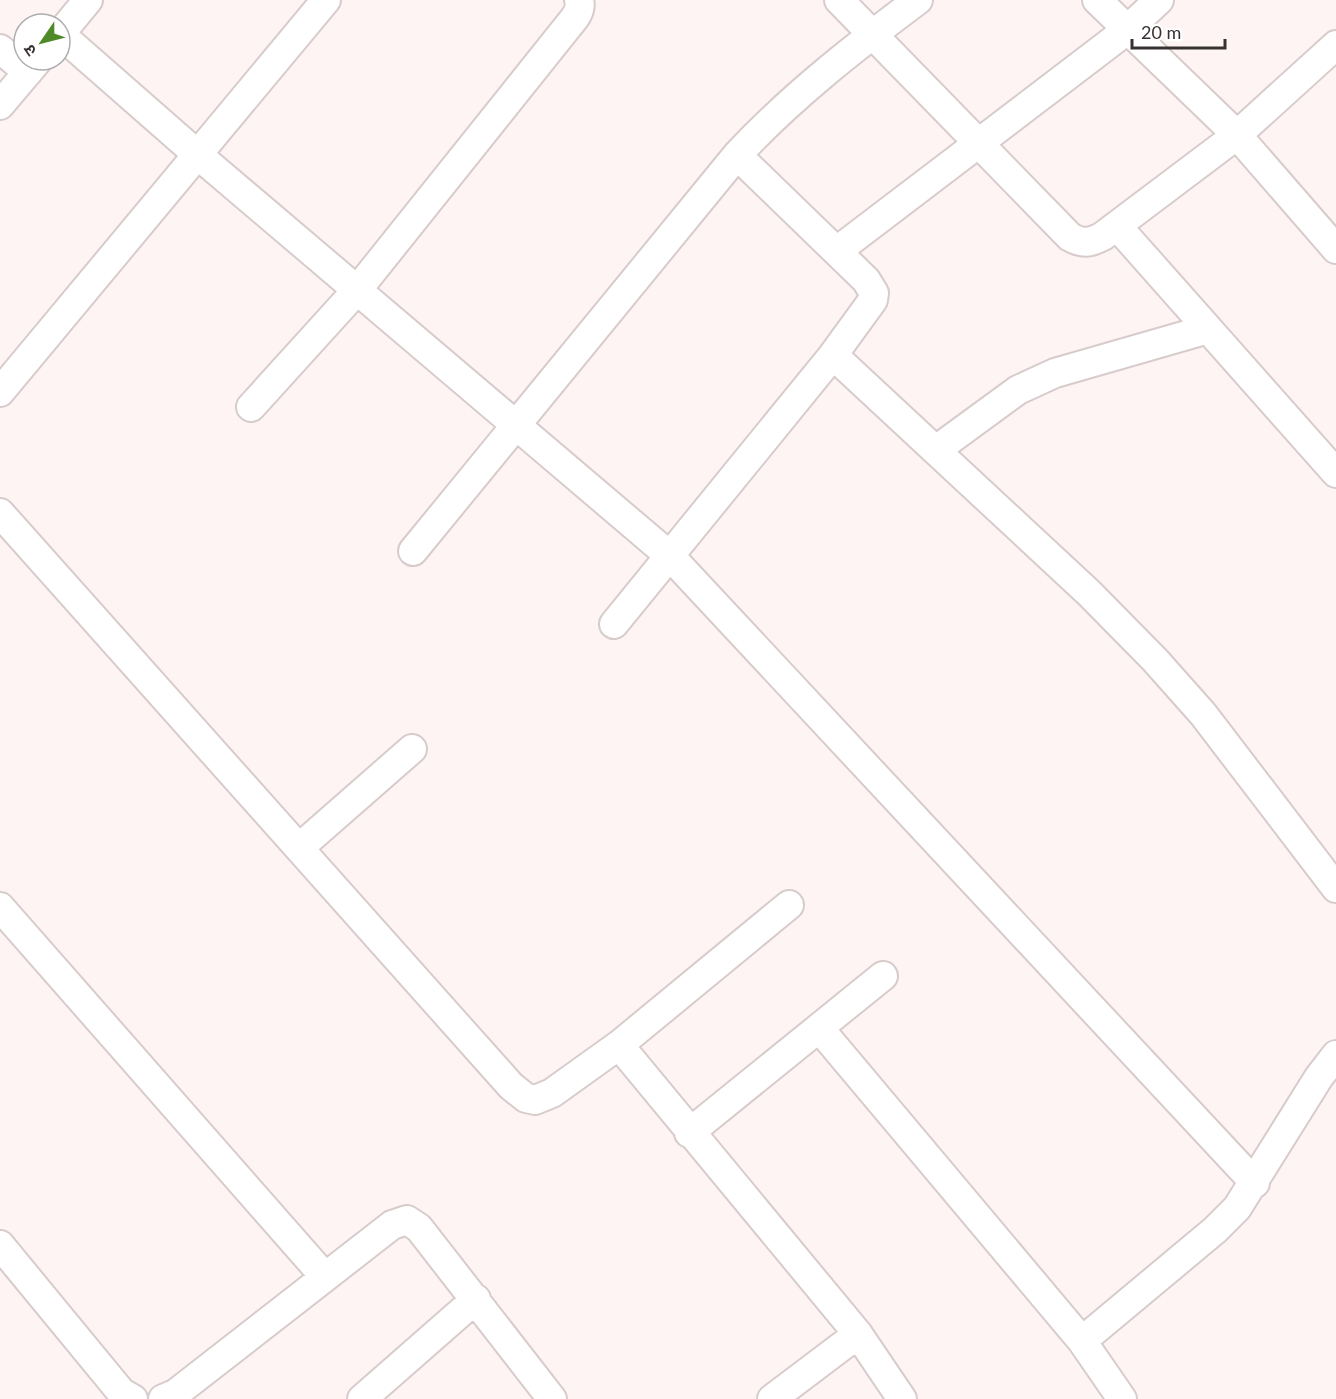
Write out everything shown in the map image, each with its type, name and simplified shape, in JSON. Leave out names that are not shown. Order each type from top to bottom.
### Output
[{"type":"street","points":[[72,19],[88,0]]},
{"type":"street","points":[[0,392],[326,0]]},
{"type":"street","points":[[251,407],[358,289],[569,25],[577,14],[579,0]]},
{"type":"street","points":[[839,0],[1070,237],[1080,243],[1091,242],[1116,226],[1237,135],[1336,45]]},
{"type":"street","points":[[413,550],[737,155],[774,118],[872,34],[918,0]]},
{"type":"street","points":[[1098,0],[1237,135],[1336,249]]},
{"type":"street","points":[[837,251],[1127,30],[1159,0]]},
{"type":"street","points":[[72,44],[670,556],[1255,1183]]},
{"type":"street","points":[[0,105],[28,72]]},
{"type":"street","points":[[614,624],[871,306],[874,293],[866,280],[737,155]]},
{"type":"street","points":[[1116,226],[1336,473]]},
{"type":"street","points":[[936,450],[1018,390],[1055,373],[1208,329]]},
{"type":"street","points":[[833,355],[1089,593],[1155,660],[1203,714],[1336,888]]},
{"type":"street","points":[[0,513],[503,1077],[526,1098],[535,1100],[552,1093],[619,1045],[789,905]]},
{"type":"street","points":[[299,848],[412,748]]},
{"type":"street","points":[[0,907],[325,1277]]},
{"type":"street","points":[[689,1133],[883,976]]},
{"type":"street","points":[[819,1028],[1082,1341],[1122,1399]]},
{"type":"street","points":[[619,1045],[689,1133],[858,1334],[902,1399]]},
{"type":"street","points":[[1082,1341],[1215,1230],[1237,1208],[1255,1183],[1319,1077],[1336,1055]]},
{"type":"street","points":[[163,1399],[175,1394],[392,1225],[407,1220],[418,1228],[476,1299],[552,1399]]},
{"type":"street","points":[[0,1245],[121,1392],[133,1399]]},
{"type":"street","points":[[362,1399],[476,1299]]},
{"type":"street","points":[[772,1399],[858,1334]]}]
